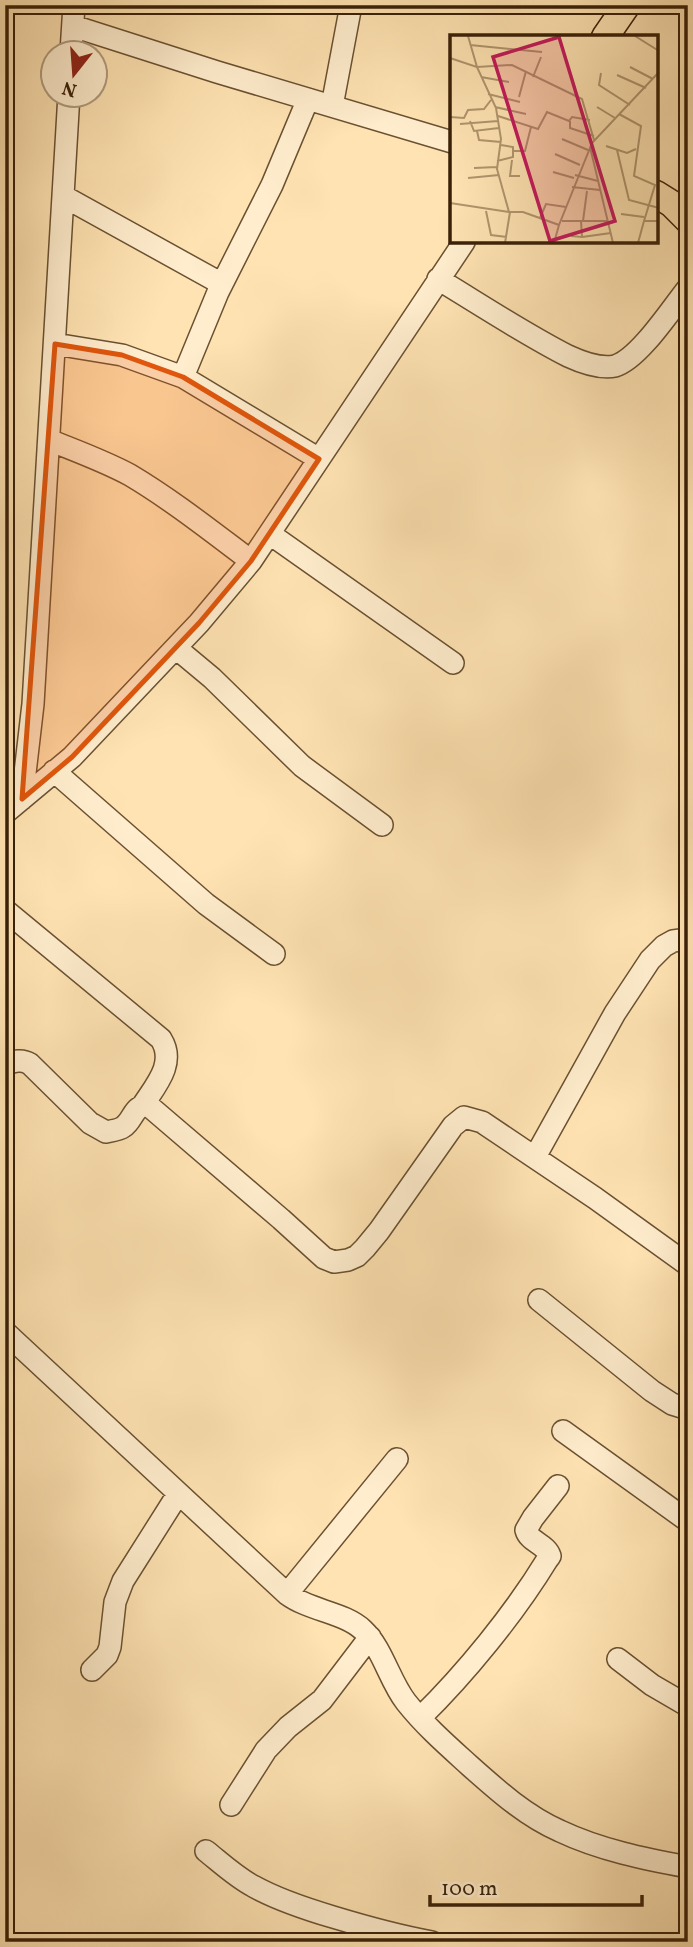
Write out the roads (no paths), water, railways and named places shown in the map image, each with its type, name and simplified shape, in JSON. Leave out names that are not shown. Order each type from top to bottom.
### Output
[{"type":"main road","points":[[606,35],[627,5]]},
{"type":"main road","points":[[658,195],[672,204],[688,220]]},
{"type":"street","points":[[332,106],[352,5]]},
{"type":"street","points":[[72,38],[73,15],[217,72],[450,141]]},
{"type":"street","points":[[184,377],[222,284],[272,185],[308,99]]},
{"type":"street","points":[[22,799],[33,704],[68,108]]},
{"type":"street","points":[[63,196],[222,284]]},
{"type":"street","points":[[5,813],[72,757],[199,623],[251,561],[463,243]]},
{"type":"street","points":[[438,279],[570,356],[595,365],[613,366],[628,359],[646,341],[688,288]]},
{"type":"street","points":[[55,344],[122,355],[184,377],[319,459]]},
{"type":"street","points":[[49,440],[129,475],[179,507],[251,561]]},
{"type":"street","points":[[270,534],[453,663]]},
{"type":"street","points":[[176,648],[212,678],[302,766],[382,825]]},
{"type":"street","points":[[54,771],[206,904],[274,954]]},
{"type":"street","points":[[5,910],[161,1039],[168,1057],[143,1105],[124,1127],[106,1132],[90,1123],[30,1064],[16,1060],[5,1064]]},
{"type":"street","points":[[535,1157],[615,1013],[650,960],[673,941],[688,939]]},
{"type":"street","points":[[143,1105],[154,1110],[324,1258],[334,1262],[348,1261],[365,1248],[453,1126],[464,1117],[482,1122],[535,1157],[688,1265]]},
{"type":"street","points":[[539,1300],[652,1391],[673,1404],[688,1409]]},
{"type":"street","points":[[5,1332],[286,1594],[305,1605],[348,1619],[361,1628],[370,1637],[394,1684],[420,1718],[500,1793],[561,1832],[644,1859],[688,1867]]},
{"type":"street","points":[[563,1432],[688,1521]]},
{"type":"street","points":[[286,1594],[397,1459]]},
{"type":"street","points":[[420,1718],[471,1663],[542,1569],[550,1553],[528,1536],[526,1530],[558,1486]]},
{"type":"street","points":[[92,1670],[107,1655],[110,1647],[115,1602],[123,1581],[178,1494]]},
{"type":"street","points":[[231,1805],[266,1750],[288,1727],[322,1700],[370,1637]]},
{"type":"street","points":[[618,1659],[652,1685],[688,1706]]},
{"type":"street","points":[[206,1851],[250,1885],[272,1896],[359,1925],[432,1942]]}]
